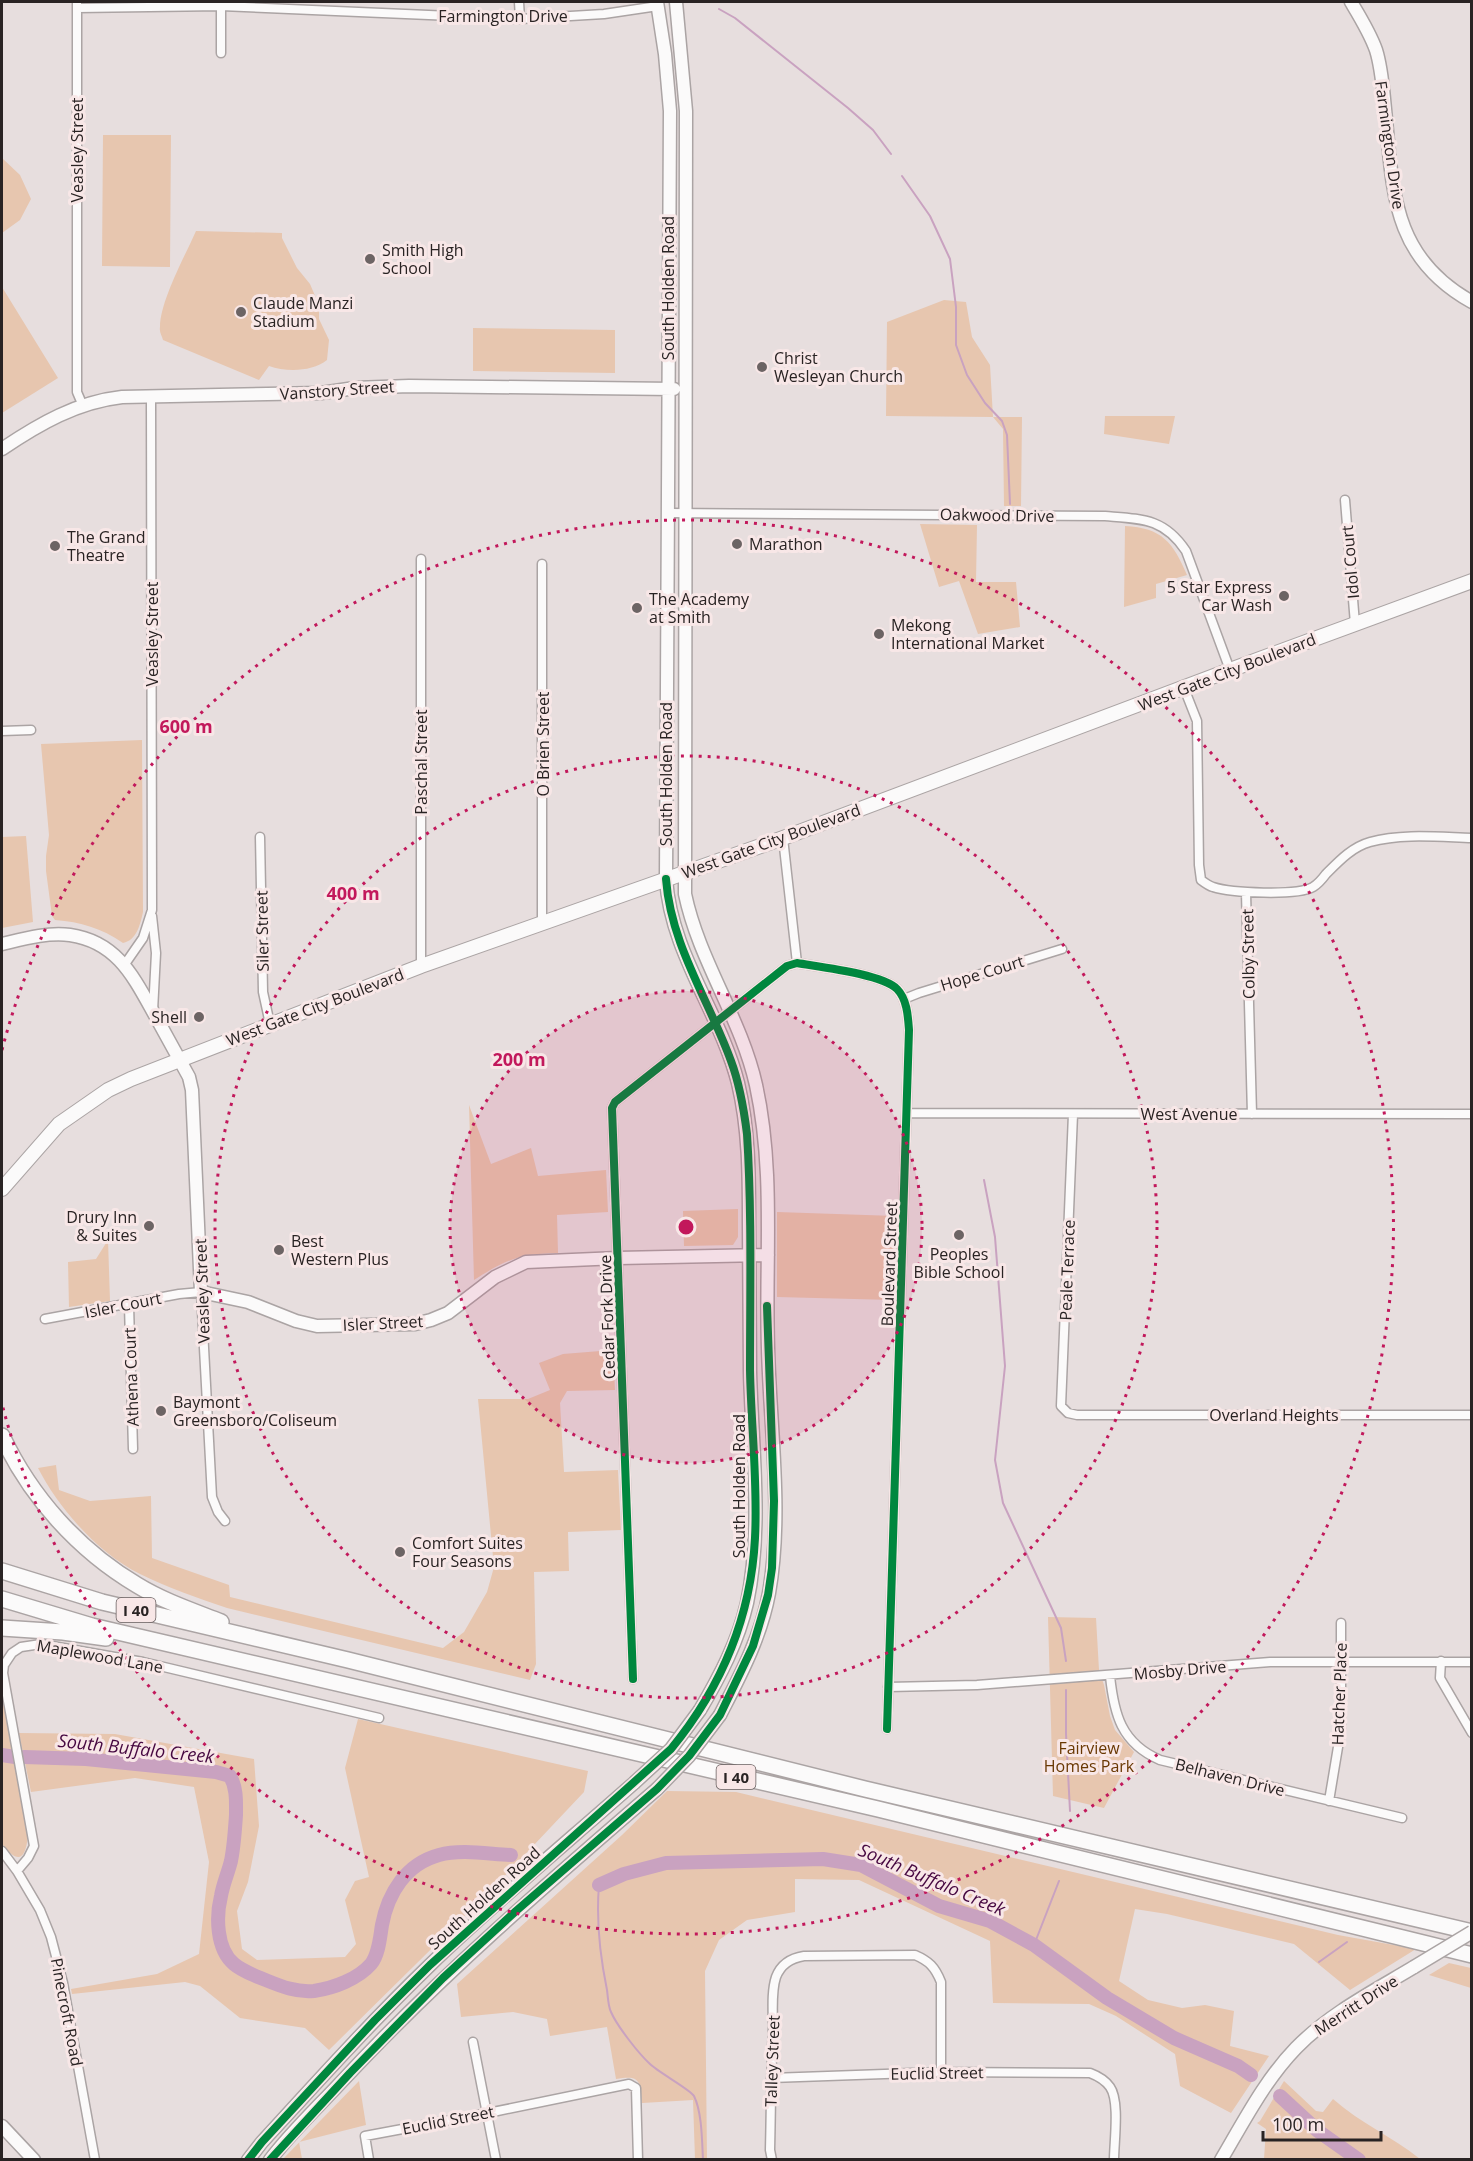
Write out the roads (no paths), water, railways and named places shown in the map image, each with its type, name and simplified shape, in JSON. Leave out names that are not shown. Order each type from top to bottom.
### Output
[{"type":"highway","points":[[2,1436],[45,1506],[87,1549],[104,1562],[137,1585],[158,1596],[272,1642]]},
{"type":"highway","name":"I 40","points":[[2,1571],[102,1602],[865,1789],[1472,1932]]},
{"type":"highway","name":"I 40","points":[[2,1599],[92,1626],[887,1812],[1472,1955]]},
{"type":"highway","points":[[2,1628],[63,1632],[264,1665]]},
{"type":"main road","name":"Farmington Drive","points":[[658,4],[676,2]]},
{"type":"main road","name":"South Holden Road","points":[[270,2160],[366,2056],[443,1978],[516,1911],[657,1789],[689,1756],[720,1715],[753,1646],[768,1595],[772,1568],[774,1501],[767,1341],[768,1255],[763,1125],[751,1067],[730,1011],[692,924],[685,894],[687,111],[676,2]]},
{"type":"main road","name":"Farmington Drive","points":[[1351,2],[1370,35],[1376,52],[1382,83],[1394,192],[1400,218],[1410,241],[1431,274],[1472,302]]},
{"type":"main road","name":"South Holden Road","points":[[248,2160],[367,2029],[430,1965],[514,1888],[634,1784],[670,1749],[700,1710],[716,1682],[733,1647],[746,1604],[753,1562],[756,1519],[750,1374],[748,1154],[745,1120],[732,1063],[675,931],[667,901],[667,388],[670,111],[658,4]]},
{"type":"main road","name":"Vanstory Street","points":[[2,449],[33,428],[58,415],[100,399],[151,395],[310,394],[355,388],[409,386],[686,390]]},
{"type":"main road","name":"West Gate City Boulevard","points":[[2,1189],[59,1124],[108,1090],[180,1060],[421,966],[783,838],[1472,581]]},
{"type":"main road","points":[[667,648],[686,648]]},
{"type":"main road","points":[[2,944],[37,937],[68,935],[101,946],[125,964]]},
{"type":"main road","name":"Veasley Street","points":[[125,964],[189,1077],[194,1100],[201,1292]]},
{"type":"main road","name":"Isler Street","points":[[201,1292],[248,1302],[296,1321],[317,1326],[415,1324],[448,1313],[495,1277],[526,1262],[768,1255]]},
{"type":"main road","name":"Merritt Drive","points":[[1221,2160],[1262,2091],[1295,2049],[1331,2018],[1472,1932]]},
{"type":"main road","points":[[2,2126],[34,2160]]},
{"type":"street","points":[[519,2],[520,19]]},
{"type":"street","points":[[221,4],[221,52]]},
{"type":"street","name":"Farmington Drive","points":[[77,5],[221,4],[520,19],[604,14],[658,4]]},
{"type":"street","name":"Veasley Street","points":[[77,5],[77,392],[83,406]]},
{"type":"street","name":"Veasley Street","points":[[151,395],[152,910],[156,953],[153,1011]]},
{"type":"street","name":"Idol Court","points":[[1345,501],[1355,624]]},
{"type":"street","name":"Oakwood Drive","points":[[668,513],[1105,516],[1157,523],[1172,533],[1186,551],[1230,670]]},
{"type":"street","name":"Paschal Street","points":[[421,966],[422,559]]},
{"type":"street","name":"O Brien Street","points":[[542,923],[543,564]]},
{"type":"street","name":"Colby Street","points":[[1184,688],[1197,721],[1201,880],[1211,887],[1246,893],[1252,1114]]},
{"type":"street","points":[[2,730],[31,730]]},
{"type":"street","points":[[1246,893],[1303,890],[1313,887],[1340,860],[1356,848],[1371,842],[1391,838],[1433,836],[1472,838]]},
{"type":"street","name":"Siler Street","points":[[260,837],[263,992],[270,1024]]},
{"type":"street","points":[[783,838],[797,963]]},
{"type":"street","name":"Veasley Street","points":[[125,964],[143,938],[152,910]]},
{"type":"street","name":"Hope Court","points":[[904,999],[1062,950]]},
{"type":"street","points":[[730,1011],[787,966],[797,963],[876,978],[897,989],[904,999]]},
{"type":"street","name":"Boulevard Street","points":[[887,1729],[909,1030],[904,999]]},
{"type":"street","name":"Cedar Fork Drive","points":[[633,1679],[611,1116],[615,1102],[730,1011]]},
{"type":"street","name":"West Avenue","points":[[907,1113],[1472,1114]]},
{"type":"street","name":"Peale Terrace","points":[[1073,1114],[1061,1406],[1068,1413],[1077,1415]]},
{"type":"street","name":"Veasley Street","points":[[201,1292],[212,1497],[218,1512],[225,1521]]},
{"type":"street","name":"Isler Court","points":[[45,1319],[201,1292]]},
{"type":"street","name":"Athena Court","points":[[129,1305],[133,1449]]},
{"type":"street","name":"Overland Heights","points":[[1077,1415],[1472,1415]]},
{"type":"street","name":"Hatcher Place","points":[[1329,1802],[1341,1729],[1341,1623]]},
{"type":"street","name":"Maplewood Lane","points":[[17,1871],[34,1846],[3,1673],[6,1659],[21,1647],[41,1644],[140,1661],[379,1718]]},
{"type":"street","points":[[1441,1661],[1440,1678],[1472,1733]]},
{"type":"street","name":"Mosby Drive","points":[[888,1687],[977,1685],[1270,1662],[1472,1662]]},
{"type":"street","name":"Belhaven Drive","points":[[1110,1676],[1113,1701],[1121,1726],[1134,1743],[1149,1755],[1160,1760],[1402,1818]]},
{"type":"street","name":"Pinecroft Road","points":[[2,1851],[40,1910],[51,1937],[63,1983],[95,2160]]},
{"type":"street","name":"Talley Street","points":[[772,2160],[770,2150],[774,1994],[776,1978],[783,1965],[792,1958],[915,1955],[929,1962],[936,1969],[942,1982],[940,2072]]},
{"type":"street","points":[[473,2042],[496,2160]]},
{"type":"street","name":"Euclid Street","points":[[771,2078],[940,2072],[1090,2073],[1101,2078],[1110,2087],[1115,2098],[1114,2160]]},
{"type":"street","name":"Euclid Street","points":[[369,2160],[365,2136],[629,2084],[636,2088],[638,2160]]},
{"type":"waterway","points":[[719,9],[735,18],[848,108],[873,130],[891,154]]},
{"type":"waterway","points":[[902,176],[930,216],[950,259],[956,307],[956,345],[967,375],[985,403],[1002,421],[1007,435],[1010,504]]},
{"type":"waterway","points":[[984,1180],[995,1237],[1005,1366],[995,1460],[1003,1503],[1061,1628],[1066,1661]]},
{"type":"waterway","points":[[1066,1690],[1070,1811]]},
{"type":"waterway","name":"South Buffalo Creek","points":[[2,1755],[15,1757]]},
{"type":"waterway","name":"South Buffalo Creek","points":[[24,1757],[86,1759],[216,1772],[230,1776],[235,1790],[236,1815],[231,1861],[219,1904],[218,1922],[221,1941],[228,1958],[239,1968],[292,1989],[314,1991],[330,1988],[353,1978],[366,1969],[376,1955],[385,1913],[394,1891],[400,1881],[417,1865],[427,1859],[447,1853],[511,1855]]},
{"type":"waterway","name":"South Buffalo Creek","points":[[599,1885],[624,1874],[666,1863],[823,1859],[861,1865],[939,1906],[990,1921],[1034,1945],[1107,1998],[1174,2038],[1238,2066],[1251,2075]]},
{"type":"waterway","points":[[1034,1945],[1059,1881]]},
{"type":"waterway","points":[[599,1885],[599,1938],[610,2010],[623,2032],[645,2059],[694,2096],[700,2118],[703,2160]]},
{"type":"waterway","points":[[1319,1962],[1347,1942]]},
{"type":"waterway","name":"South Buffalo Creek","points":[[1280,2096],[1318,2131],[1359,2160]]},
{"type":"place","name":"Smith High School","points":[[370,259]]},
{"type":"place","name":"Claude Manzi Stadium","points":[[241,312]]},
{"type":"place","name":"Christ Wesleyan Church","points":[[762,367]]},
{"type":"place","name":"Marathon","points":[[737,544]]},
{"type":"place","name":"The Grand Theatre","points":[[55,546]]},
{"type":"place","name":"5 Star Express Car Wash","points":[[1284,596]]},
{"type":"place","name":"The Academy at Smith","points":[[637,608]]},
{"type":"place","name":"Mekong International Market","points":[[879,634]]},
{"type":"place","name":"Shell","points":[[199,1017]]},
{"type":"place","name":"Drury Inn & Suites","points":[[149,1226]]},
{"type":"place","name":"Peoples Bible School","points":[[959,1235]]},
{"type":"place","name":"Best Western Plus","points":[[279,1250]]},
{"type":"place","name":"Baymont Greensboro/Coliseum","points":[[161,1411]]},
{"type":"place","name":"Comfort Suites Four Seasons","points":[[400,1552]]},
{"type":"park label","name":"Fairview Homes Park","points":[[1089,1757]]}]
